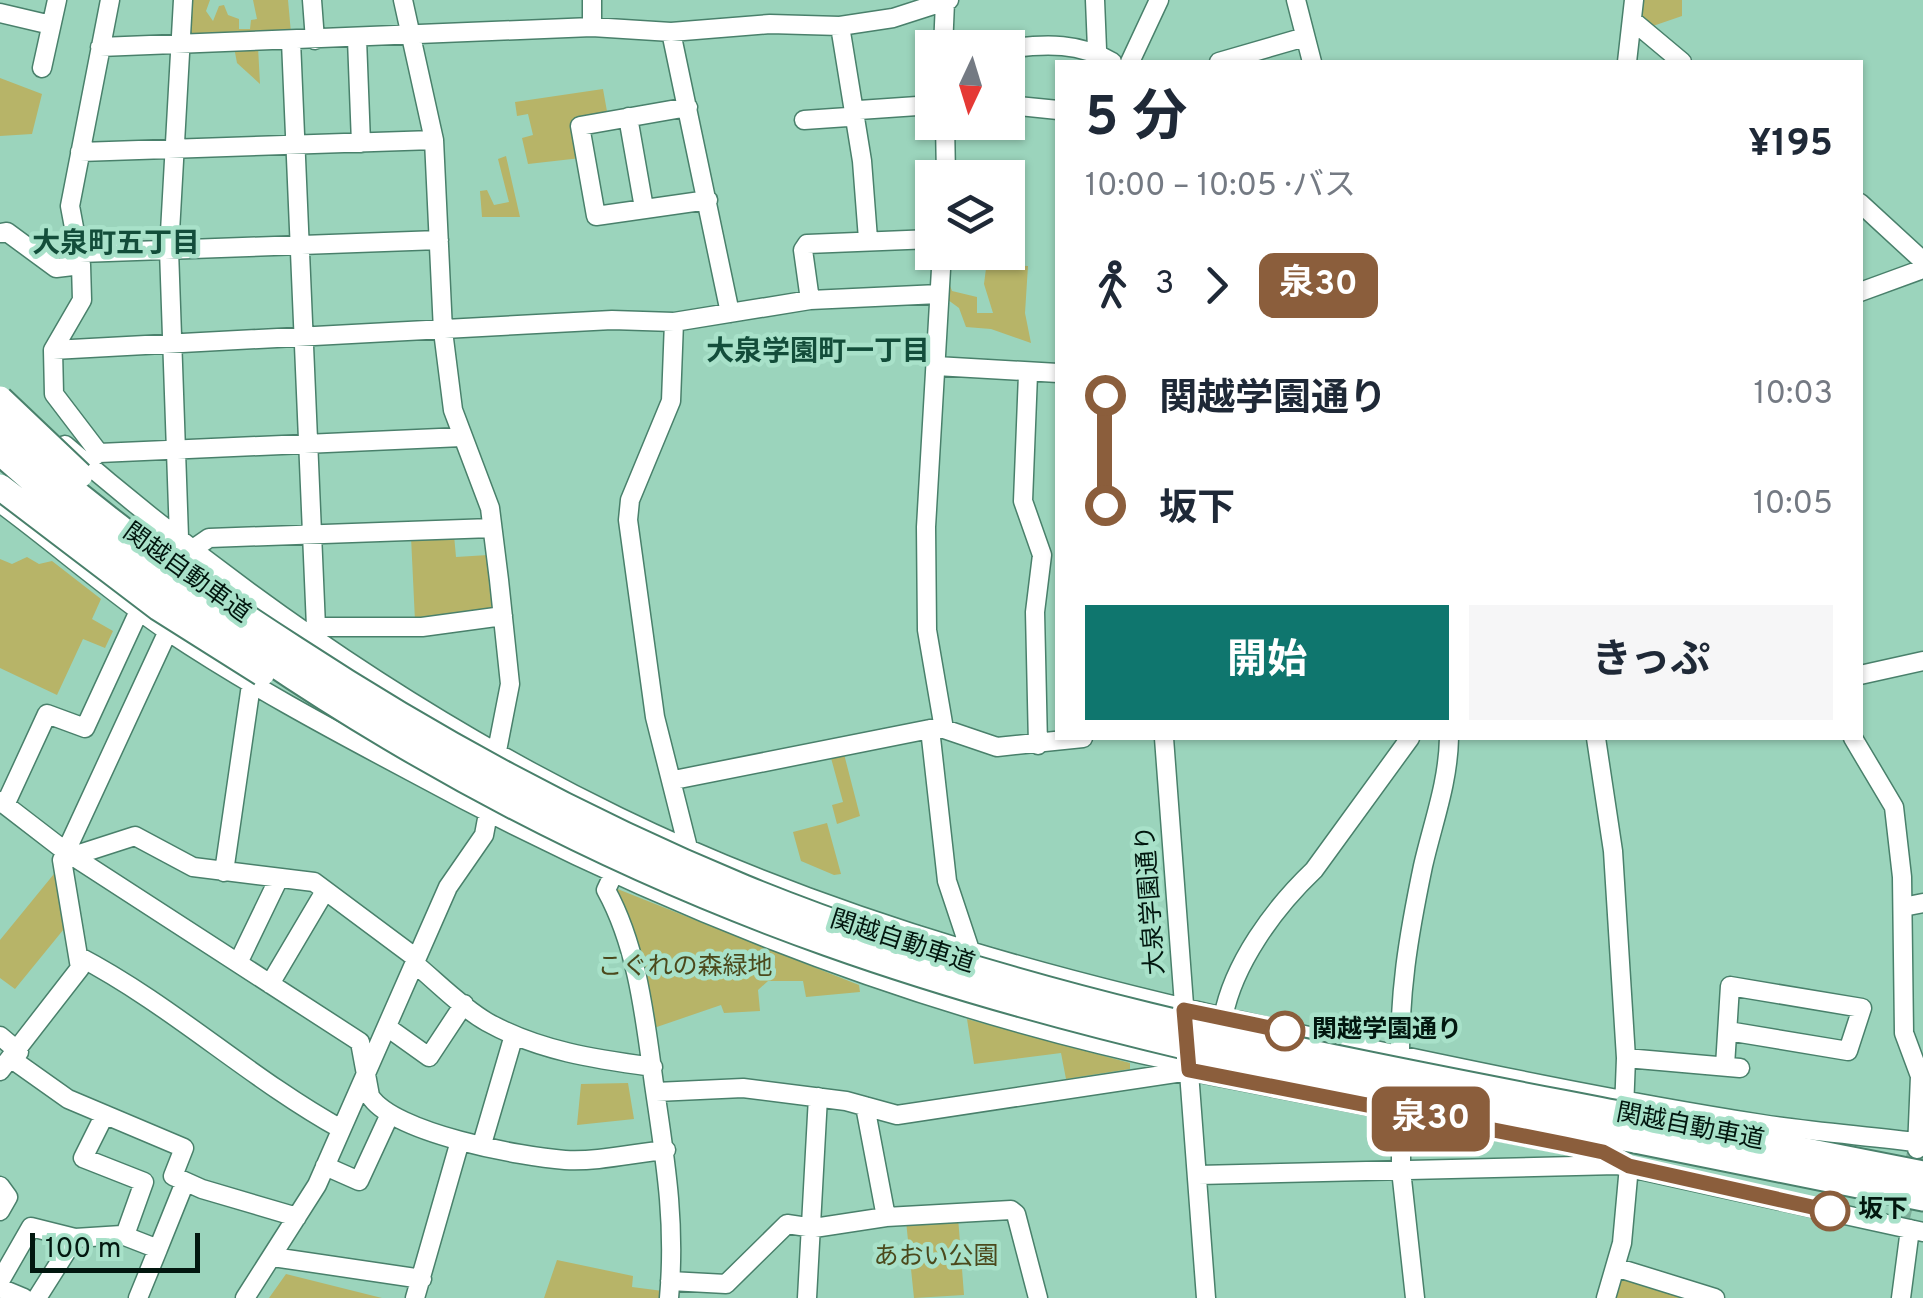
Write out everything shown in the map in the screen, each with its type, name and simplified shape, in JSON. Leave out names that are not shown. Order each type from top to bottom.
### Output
[{"type":"highway","points":[[0,399],[174,555],[335,666]]},
{"type":"highway","name":"関越自動車道","points":[[0,426],[140,542],[474,758],[606,827],[747,889],[884,940],[1187,1025],[1630,1136],[1923,1174]]},
{"type":"highway","name":"関越自動車道","points":[[0,452],[134,563],[230,633],[397,740],[525,810],[705,895],[903,968],[1051,1012],[1217,1053],[1923,1198]]},
{"type":"highway","points":[[0,486],[205,640],[286,686],[397,740]]},
{"type":"street","points":[[42,68],[57,0]]},
{"type":"street","points":[[91,457],[55,398],[53,350],[82,300],[80,259],[70,206],[110,0]]},
{"type":"street","points":[[183,0],[169,250],[174,450],[186,543]]},
{"type":"street","points":[[312,0],[314,40]]},
{"type":"street","points":[[246,1298],[325,1166],[366,1072],[368,1047],[387,1027],[448,886],[484,835],[510,684],[490,508],[453,410],[444,331],[434,140],[404,0]]},
{"type":"street","points":[[592,0],[592,27]]},
{"type":"street","points":[[1095,0],[1097,50]]},
{"type":"street","points":[[1131,60],[1159,0]]},
{"type":"street","points":[[1296,0],[1312,60]]},
{"type":"street","points":[[1626,60],[1634,0]]},
{"type":"street","points":[[100,47],[592,27],[671,32],[770,24],[840,26],[893,18],[947,1],[945,30]]},
{"type":"street","points":[[0,13],[52,25]]},
{"type":"street","points":[[1633,22],[1680,60]]},
{"type":"street","points":[[840,26],[868,238]]},
{"type":"street","points":[[671,32],[730,312]]},
{"type":"street","points":[[1227,60],[1306,36]]},
{"type":"street","points":[[357,39],[361,142]]},
{"type":"street","points":[[291,41],[312,632]]},
{"type":"street","points":[[1025,46],[1097,50],[1110,60]]},
{"type":"street","points":[[688,107],[580,126],[596,216],[708,200]]},
{"type":"street","points":[[804,120],[915,107]]},
{"type":"street","points":[[1025,107],[1055,110]]},
{"type":"street","points":[[628,117],[644,208]]},
{"type":"street","points":[[80,152],[434,140]]},
{"type":"street","points":[[1863,206],[1923,261]]},
{"type":"street","points":[[0,233],[7,232],[56,268],[80,259],[169,250],[438,240]]},
{"type":"street","points":[[810,300],[804,247],[868,238],[915,239]]},
{"type":"street","points":[[1863,291],[1923,269]]},
{"type":"street","points":[[941,270],[926,528],[927,630],[947,880],[970,950]]},
{"type":"street","points":[[53,350],[612,320],[674,322],[810,300],[939,294]]},
{"type":"street","points":[[674,322],[671,400],[630,500],[628,520],[655,717],[674,780],[688,848]]},
{"type":"street","points":[[936,366],[1055,373]]},
{"type":"street","points":[[1028,374],[1023,501],[1042,554],[1035,612],[1038,745]]},
{"type":"street","points":[[0,383],[91,457],[186,543],[312,632],[335,666],[592,804],[688,848],[895,927],[1184,1010],[1400,1055],[1630,1136],[1908,1226],[1900,1298]]},
{"type":"street","points":[[33,528],[91,457],[462,436]]},
{"type":"street","points":[[0,504],[168,631],[251,684],[490,814],[614,875],[740,930],[877,980],[1018,1024],[1182,1063],[1189,1070]]},
{"type":"street","points":[[186,543],[209,538],[492,528]]},
{"type":"street","points":[[139,610],[85,728],[47,714],[1,802],[69,854],[368,1047]]},
{"type":"street","points":[[312,632],[422,627],[502,616]]},
{"type":"street","points":[[69,854],[168,631]]},
{"type":"street","points":[[1863,674],[1923,661]]},
{"type":"street","points":[[224,872],[251,684]]},
{"type":"street","points":[[674,780],[937,729],[997,748],[1070,740]]},
{"type":"street","name":"大泉学園通り","points":[[1164,740],[1206,1298]]},
{"type":"street","points":[[1224,1018],[1231,982],[1296,888],[1322,859],[1409,740]]},
{"type":"street","points":[[1415,1298],[1402,1170],[1400,983],[1424,864],[1448,779],[1448,740]]},
{"type":"street","points":[[1596,740],[1611,830],[1630,1136],[1614,1267],[1606,1298]]},
{"type":"street","points":[[656,1092],[743,1088],[818,1097],[897,1115],[1189,1070],[1565,1144],[1765,1124],[1919,1145],[1920,1076],[1904,1034],[1913,1013],[1903,963],[1903,907],[1894,807],[1854,740]]},
{"type":"street","points":[[11,1061],[80,968],[62,860],[69,854],[135,836],[194,867],[314,882],[464,1004],[514,1035],[577,1057],[652,1062]]},
{"type":"street","points":[[614,875],[606,890],[622,920],[652,1062],[671,1181],[670,1290],[726,1284],[787,1224],[809,1226],[1011,1210],[1038,1298]]},
{"type":"street","points":[[238,964],[279,878]]},
{"type":"street","points":[[270,984],[326,891]]},
{"type":"street","points":[[1903,907],[1923,903]]},
{"type":"street","points":[[877,980],[895,927]]},
{"type":"street","points":[[78,956],[182,1017],[297,1106],[342,1129]]},
{"type":"street","points":[[1903,963],[1923,961]]},
{"type":"street","points":[[1626,1058],[1732,1067],[1728,1031],[1730,986],[1862,1008],[1848,1051],[1728,1031]]},
{"type":"street","points":[[387,1027],[428,1056],[464,1004]]},
{"type":"street","points":[[482,1144],[514,1035]]},
{"type":"street","points":[[0,1036],[11,1061],[68,1099],[184,1148],[173,1176],[297,1217]]},
{"type":"street","points":[[1144,1055],[1149,1065],[1145,1076]]},
{"type":"street","points":[[325,1166],[359,1181],[383,1109],[366,1072]]},
{"type":"street","points":[[357,1093],[383,1109],[460,1141],[566,1160],[666,1150]]},
{"type":"street","points":[[807,1298],[818,1097]]},
{"type":"street","points":[[866,1106],[886,1217]]},
{"type":"street","points":[[104,1116],[82,1158],[144,1182],[125,1235]]},
{"type":"street","points":[[1198,1175],[1563,1165],[1630,1136]]},
{"type":"street","points":[[415,1298],[460,1141]]},
{"type":"street","points":[[1563,1165],[1565,1144]]},
{"type":"street","points":[[138,1298],[185,1182]]},
{"type":"street","points":[[0,1186],[8,1198],[0,1211]]},
{"type":"street","points":[[75,1238],[39,1297],[0,1285],[31,1227],[75,1238],[125,1235],[158,1249]]},
{"type":"street","points":[[0,1237],[19,1248]]},
{"type":"street","points":[[273,1256],[422,1279]]},
{"type":"street","points":[[1614,1267],[1716,1298]]},
{"type":"green space","points":[[186,0],[210,0],[206,11],[213,21],[219,6],[224,5],[228,15],[239,19],[239,29],[250,29],[251,20],[257,19],[253,0],[288,0],[291,33],[190,41]]},
{"type":"green space","points":[[1638,0],[1682,0],[1682,16],[1650,27],[1637,16]]},
{"type":"green space","points":[[234,47],[258,47],[260,84],[237,63]]},
{"type":"green space","points":[[0,78],[42,94],[32,134],[0,136]]},
{"type":"green space","points":[[603,89],[608,117],[579,122],[581,158],[528,164],[522,138],[533,135],[528,114],[517,116],[515,102]]},
{"type":"green space","points":[[506,156],[520,217],[482,217],[480,191],[487,190],[494,205],[509,202],[498,159]]},
{"type":"green space","points":[[1028,266],[1025,313],[1031,343],[991,329],[966,327],[959,308],[944,297],[946,275],[952,291],[977,297],[977,313],[993,313],[984,284],[986,270],[1025,270]]},
{"type":"green space","points":[[454,535],[456,557],[488,555],[496,609],[415,621],[411,537]]},
{"type":"green space","points":[[27,557],[39,564],[52,561],[101,599],[92,619],[113,631],[105,648],[83,639],[57,695],[0,668],[0,559],[12,564]]},
{"type":"green space","points":[[844,754],[860,816],[837,824],[832,805],[843,802],[831,758]]},
{"type":"green space","points":[[827,823],[841,874],[834,875],[801,861],[793,832]]},
{"type":"green space","points":[[58,869],[68,924],[15,989],[0,978],[0,940]]},
{"type":"green space","name":"こぐれの森緑地","points":[[615,888],[859,985],[860,992],[806,997],[803,981],[768,981],[758,990],[760,1011],[724,1013],[721,1005],[651,1029]]},
{"type":"green space","points":[[967,1019],[1130,1063],[1130,1069],[1066,1079],[1061,1053],[974,1064]]},
{"type":"green space","points":[[628,1083],[634,1119],[577,1125],[581,1084]]},
{"type":"green space","name":"あおい公園","points":[[958,1217],[964,1295],[914,1298],[906,1221]]},
{"type":"green space","points":[[557,1260],[633,1276],[632,1287],[663,1291],[662,1298],[544,1298]]},
{"type":"green space","points":[[286,1274],[382,1298],[269,1298]]},
{"type":"green space","points":[[1625,1276],[1699,1298],[1612,1298],[1618,1278]]},
{"type":"tunnel","points":[[1901,1218],[1917,1149]]},
{"type":"bus line","name":"泉30","points":[[1285,1031],[1184,1010],[1189,1070],[1603,1152],[1629,1166],[1830,1211]]},
{"type":"place","name":"関越学園通り","points":[[1285,1031]]},
{"type":"place","name":"坂下","points":[[1830,1211]]},
{"type":"district","name":"大泉町五丁目","points":[[116,245]]},
{"type":"district","name":"大泉学園町一丁目","points":[[818,353]]}]
